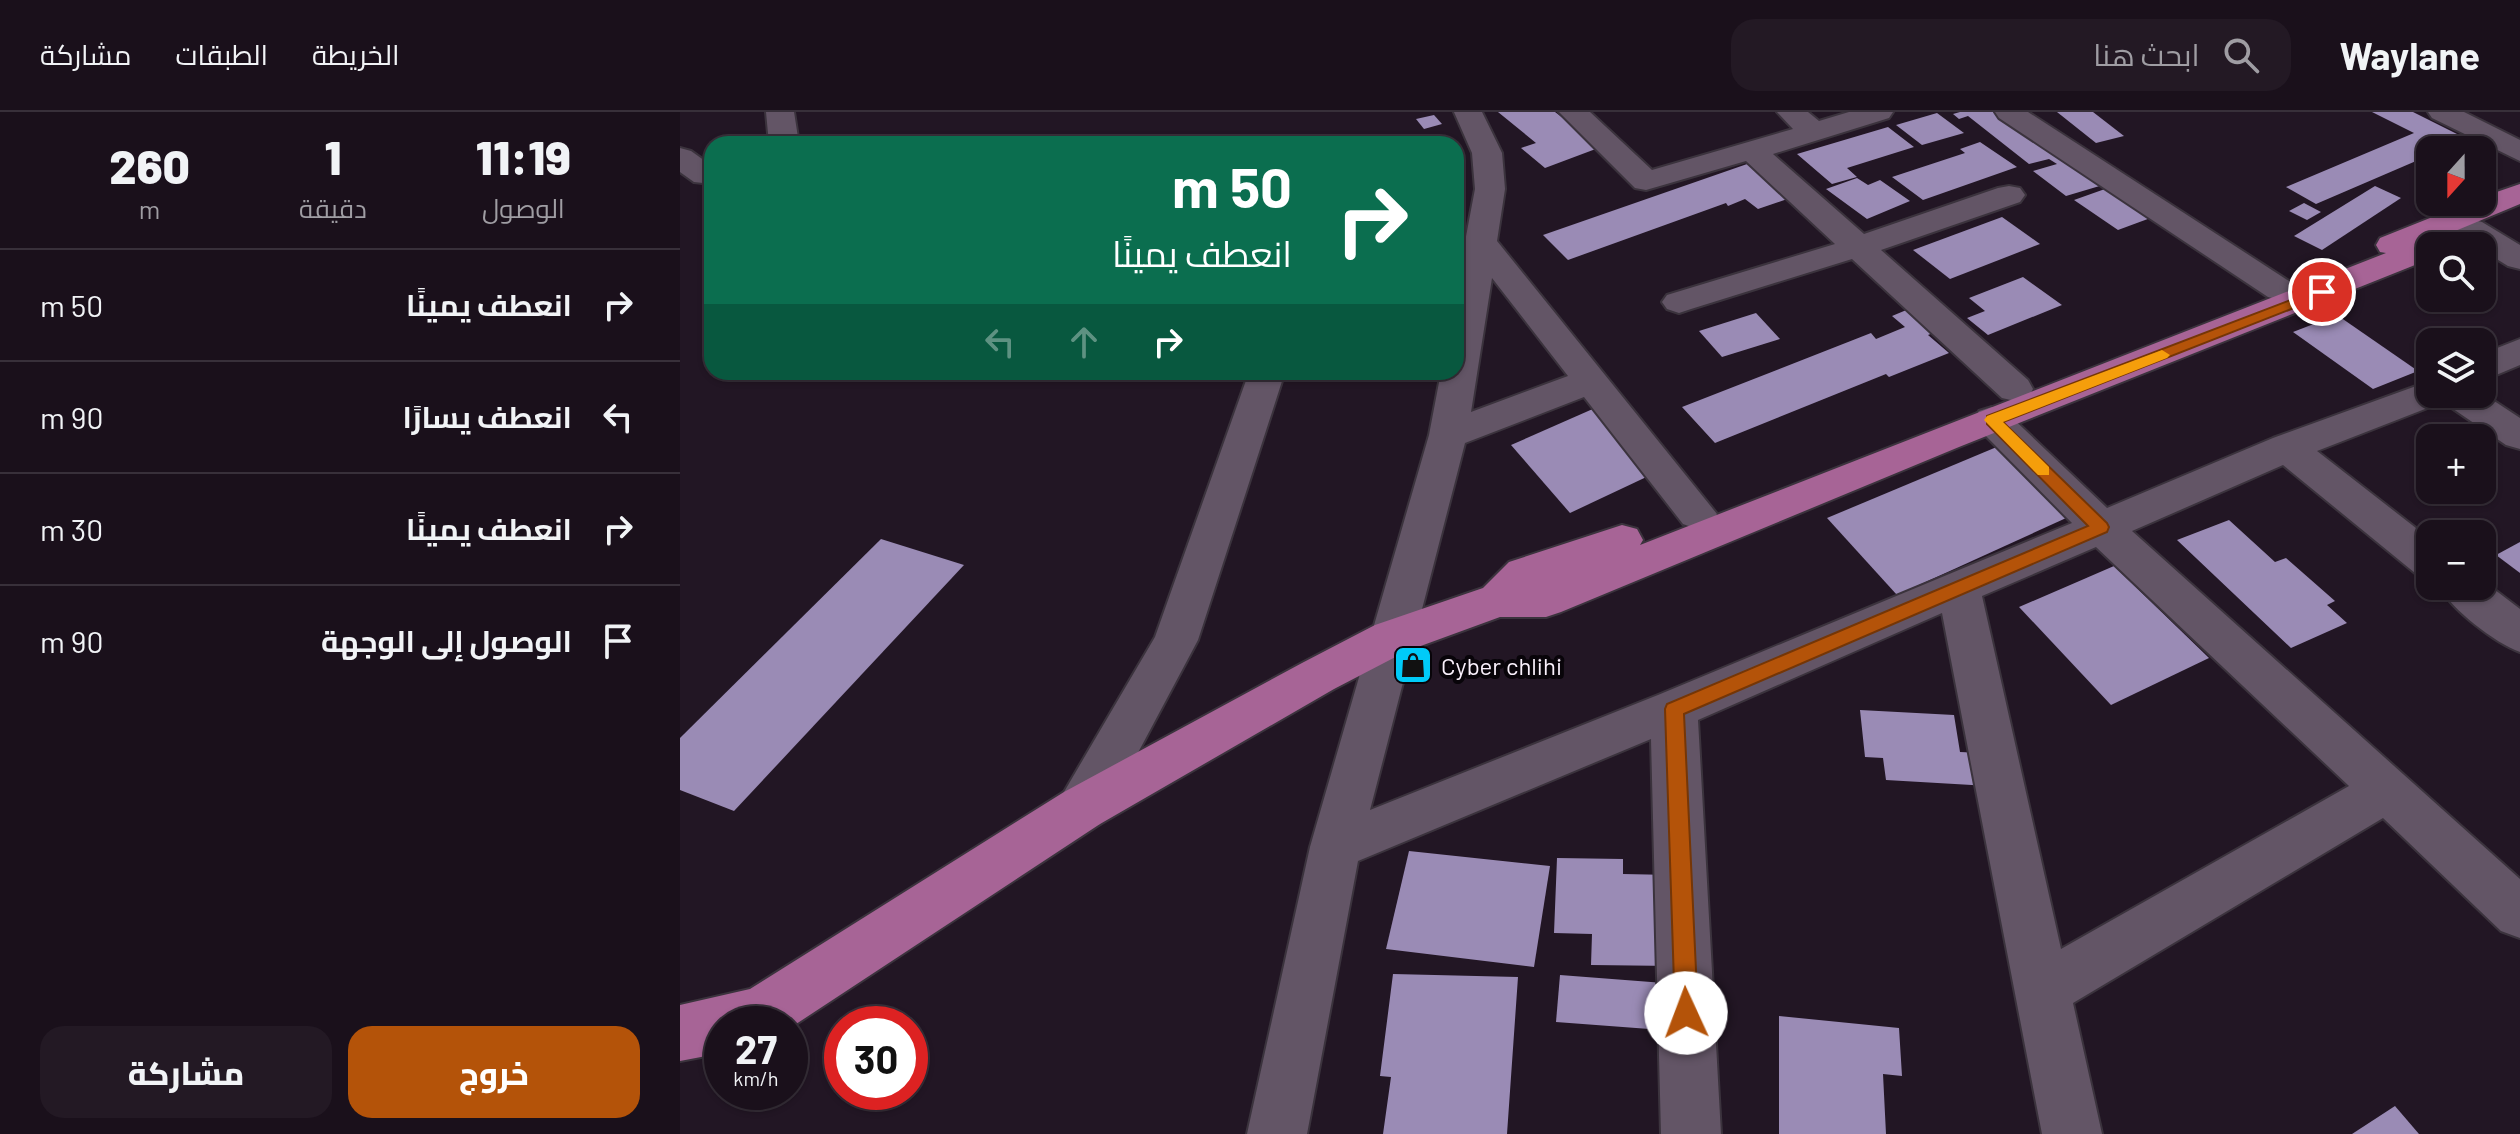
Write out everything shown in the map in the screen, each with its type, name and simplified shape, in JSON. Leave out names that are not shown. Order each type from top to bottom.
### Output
[{"type":"main road","points":[[774,1006],[1082,808],[1391,638],[1498,600],[1546,600],[2004,405],[2520,193]]},
{"type":"main road","points":[[2464,232],[2520,212]]},
{"type":"main road","points":[[1498,600],[1524,573],[2295,303],[2416,252]]},
{"type":"main road","points":[[680,1033],[704,1028]]},
{"type":"street","points":[[780,112],[783,136]]},
{"type":"street","points":[[1464,338],[1490,189],[1471,154],[1468,112]]},
{"type":"street","points":[[1573,112],[1646,181],[1879,112]]},
{"type":"street","points":[[1789,112],[1815,132]]},
{"type":"street","points":[[2009,112],[2280,290]]},
{"type":"street","points":[[2451,113],[2520,152]]},
{"type":"street","points":[[1751,150],[1858,247],[2004,405],[2101,527],[2520,913]]},
{"type":"street","points":[[680,157],[704,175]]},
{"type":"street","points":[[1679,302],[1858,247],[2009,195]]},
{"type":"street","points":[[2471,229],[2520,259]]},
{"type":"street","points":[[1480,241],[1697,514]]},
{"type":"street","points":[[2496,362],[2520,350]]},
{"type":"street","points":[[1082,808],[1176,640],[1264,380]]},
{"type":"street","points":[[1277,1134],[1335,847],[1448,435],[1457,380]]},
{"type":"street","points":[[1448,435],[1591,381]]},
{"type":"street","points":[[1335,847],[1674,709],[2287,448],[2416,398]]},
{"type":"street","points":[[2478,408],[2520,436]]},
{"type":"street","points":[[2287,448],[2416,551]]},
{"type":"street","points":[[1959,588],[2072,1134]]},
{"type":"street","points":[[2478,600],[2520,634]]},
{"type":"street","points":[[1674,709],[1691,1134]]},
{"type":"street","points":[[2042,990],[2387,790]]},
{"type":"building","points":[[1498,112],[1555,112],[1601,147],[1545,168],[1521,148],[1536,143]]},
{"type":"building","points":[[2018,112],[2113,182],[2066,196],[2033,171],[2057,164],[2049,159],[2029,164],[1968,116],[1959,119],[1953,114]]},
{"type":"building","points":[[2057,112],[2093,112],[2124,136],[2096,143]]},
{"type":"building","points":[[2372,112],[2413,112],[2461,136],[2416,136],[2416,161],[2316,204],[2286,187],[2414,133]]},
{"type":"building","points":[[1937,113],[1964,133],[1922,145],[1896,125]]},
{"type":"building","points":[[1434,115],[1442,124],[1424,129],[1416,119]]},
{"type":"building","points":[[1888,127],[1914,147],[1847,168],[1857,177],[1832,184],[1797,154]]},
{"type":"building","points":[[1980,142],[2017,167],[1923,200],[1892,177],[1965,153],[1960,149]]},
{"type":"building","points":[[1750,163],[1793,197],[1758,209],[1745,199],[1728,206],[1726,203],[1568,260],[1543,235]]},
{"type":"building","points":[[1857,178],[1868,185],[1880,180],[1910,201],[1867,219],[1826,189]]},
{"type":"building","points":[[2119,184],[2164,213],[2118,230],[2074,200]]},
{"type":"building","points":[[2375,186],[2401,198],[2322,250],[2294,236]]},
{"type":"building","points":[[2304,203],[2321,212],[2307,220],[2289,211]]},
{"type":"building","points":[[2002,217],[2040,244],[1950,279],[1913,250]]},
{"type":"building","points":[[2023,277],[2062,305],[1988,335],[1967,318],[1985,311],[1969,298]]},
{"type":"building","points":[[1916,306],[1943,329],[1928,335],[1949,353],[1889,377],[1886,374],[1715,443],[1682,407],[1871,333],[1876,339],[1905,327],[1892,316]]},
{"type":"building","points":[[1756,313],[1780,339],[1722,357],[1699,331]]},
{"type":"building","points":[[2337,315],[2416,372],[2373,389],[2293,332]]},
{"type":"building","points":[[1595,408],[1657,472],[1570,513],[1511,445]]},
{"type":"building","points":[[2011,441],[2086,509],[1897,595],[1827,518]]},
{"type":"building","points":[[2229,520],[2275,562],[2286,558],[2335,601],[2327,605],[2347,623],[2291,648],[2177,540]]},
{"type":"building","points":[[881,539],[964,565],[734,811],[680,790],[680,738]]},
{"type":"building","points":[[2520,542],[2520,573],[2496,555]]},
{"type":"building","points":[[2114,566],[2209,658],[2111,705],[2019,607]]},
{"type":"building","points":[[1860,710],[1954,715],[1960,752],[1983,753],[1989,786],[1886,780],[1883,758],[1865,757]]},
{"type":"building","points":[[1409,851],[1550,866],[1534,967],[1386,949]]},
{"type":"building","points":[[1557,858],[1623,859],[1623,874],[1672,875],[1674,966],[1591,965],[1592,934],[1554,933]]},
{"type":"building","points":[[1393,974],[1518,977],[1507,1134],[1383,1134],[1391,1077],[1380,1076]]},
{"type":"building","points":[[1560,975],[1677,984],[1676,1031],[1556,1022]]},
{"type":"building","points":[[1779,1016],[1899,1028],[1902,1076],[1883,1074],[1886,1134],[1779,1134]]},
{"type":"building","points":[[2395,1106],[2419,1134],[2352,1134]]},
{"type":"slow traffic","points":[[2044,471],[1992,420],[2162,355]]},
{"type":"place","name":"Cyber chlihi","points":[[1413,665]]},
{"type":"route","points":[[1686,1013],[1674,709],[2101,527],[1992,420],[2322,292]]}]
